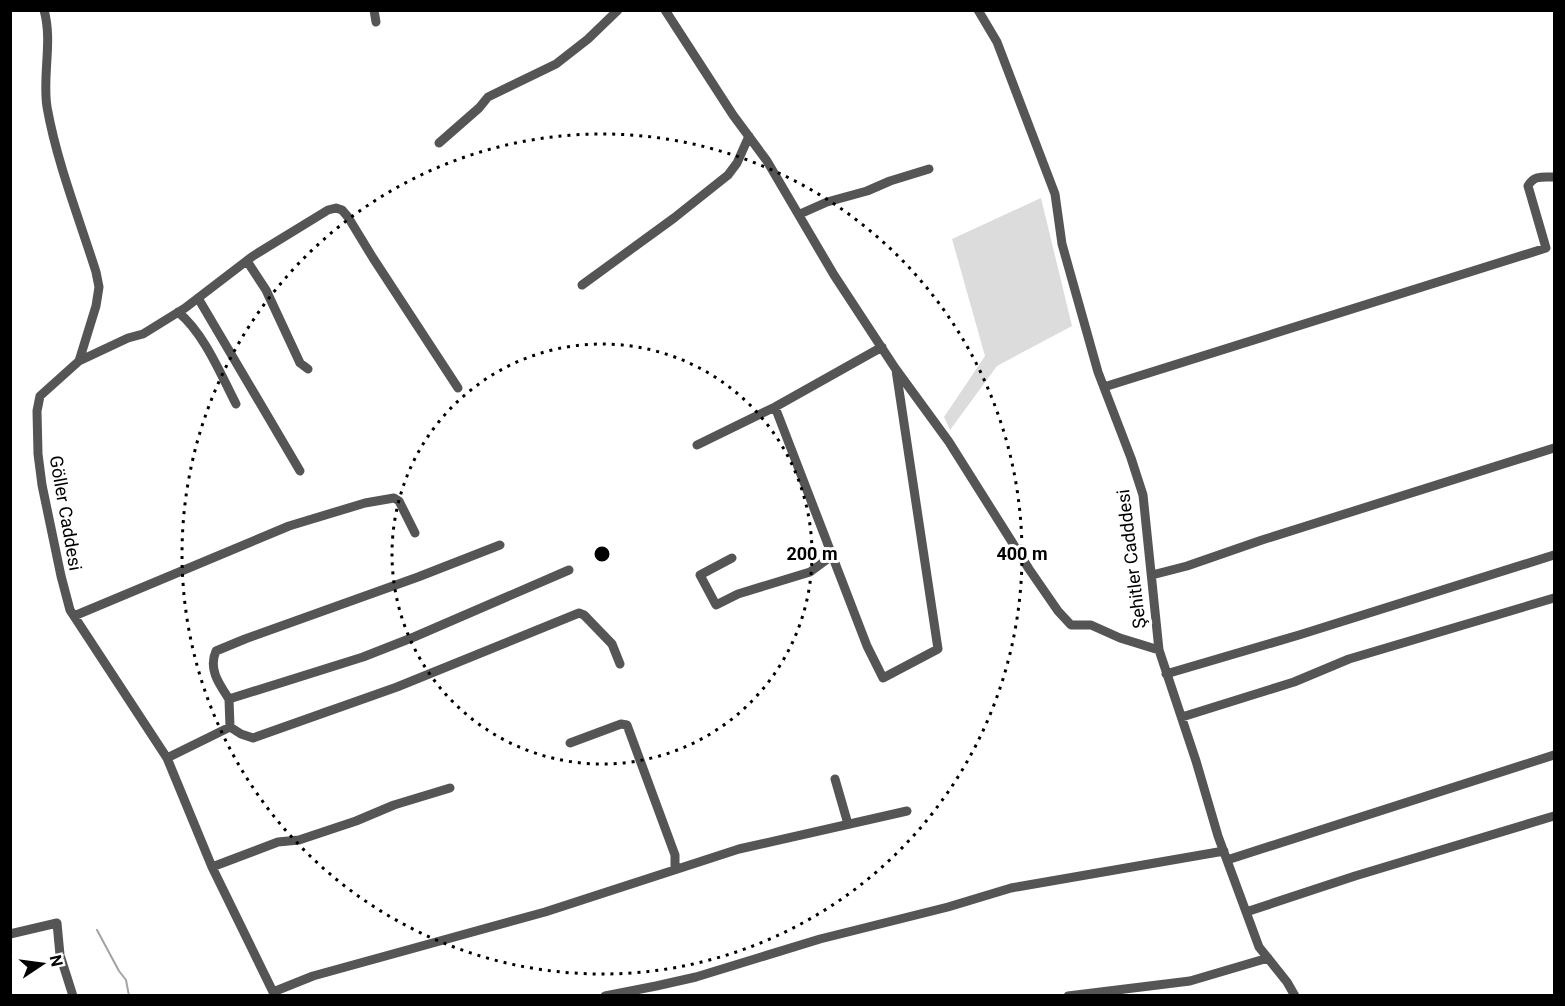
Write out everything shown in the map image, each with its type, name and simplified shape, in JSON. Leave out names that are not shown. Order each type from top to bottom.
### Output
[{"type":"street","points":[[44,10],[47,22],[45,82],[47,105],[52,130],[99,286],[96,306],[79,361]]},
{"type":"street","points":[[374,10],[376,22]]},
{"type":"street","points":[[439,143],[479,108],[488,97],[556,64],[588,39],[618,10]]},
{"type":"street","points":[[664,10],[695,59],[767,161],[834,275],[895,368],[949,442],[1058,611],[1071,625],[1091,625],[1120,638],[1159,650]]},
{"type":"street","name":"Şehitler Cadddesi","points":[[978,10],[997,42],[1055,194],[1062,244],[1104,387],[1143,495],[1159,650],[1166,674],[1182,717],[1225,856],[1259,947],[1287,982],[1295,996]]},
{"type":"street","points":[[582,285],[729,175],[749,136]]},
{"type":"street","points":[[800,214],[827,202],[867,191],[929,169]]},
{"type":"street","points":[[1104,387],[1546,248],[1528,186],[1531,180],[1537,177],[1554,177]]},
{"type":"street","points":[[79,361],[128,338],[143,334],[198,298],[247,261],[328,210],[336,208],[342,210],[458,388]]},
{"type":"street","points":[[247,261],[266,290],[300,363],[308,369]]},
{"type":"street","points":[[198,298],[300,471]]},
{"type":"street","points":[[178,312],[187,319],[196,332],[217,366],[236,404]]},
{"type":"street","points":[[697,446],[775,407],[882,347]]},
{"type":"street","name":"Göller Caddesi","points":[[79,361],[40,396],[37,411],[38,454],[42,485],[70,610],[167,758],[212,867],[274,994]]},
{"type":"street","points":[[775,407],[867,646],[883,678],[938,649],[895,368]]},
{"type":"street","points":[[1152,575],[1187,566],[1554,448]]},
{"type":"street","points":[[74,616],[289,526],[365,503],[394,498],[399,501],[415,533]]},
{"type":"street","points":[[230,727],[228,699],[214,673],[212,660],[216,651],[418,577],[500,544]]},
{"type":"street","points":[[732,558],[700,575],[716,605],[738,594],[810,572],[833,555]]},
{"type":"street","points":[[1166,674],[1554,555]]},
{"type":"street","points":[[228,699],[363,657],[569,570]]},
{"type":"street","points":[[1182,717],[1294,682],[1349,659],[1554,598]]},
{"type":"street","points":[[230,727],[253,738],[398,687],[579,613],[584,615],[612,644],[620,664]]},
{"type":"street","points":[[570,743],[621,724],[627,725],[675,855],[675,869]]},
{"type":"street","points":[[167,758],[230,727]]},
{"type":"street","points":[[605,996],[696,977],[820,939],[948,907],[1011,888],[1225,856],[1554,755]]},
{"type":"street","points":[[835,779],[848,824]]},
{"type":"street","points":[[212,867],[278,842],[298,840],[356,821],[394,805],[450,788]]},
{"type":"street","points":[[274,994],[313,976],[545,912],[740,849],[907,811]]},
{"type":"street","points":[[1246,912],[1355,876],[1554,816]]},
{"type":"street","points":[[10,934],[57,923],[60,955],[73,996]]},
{"type":"street","points":[[1068,996],[1190,981],[1268,958]]},
{"type":"shaded area","points":[[1041,198],[1072,326],[997,366],[950,430],[944,417],[985,356],[952,239]]},
{"type":"waterway","points":[[97,930],[126,980],[129,996]]}]
